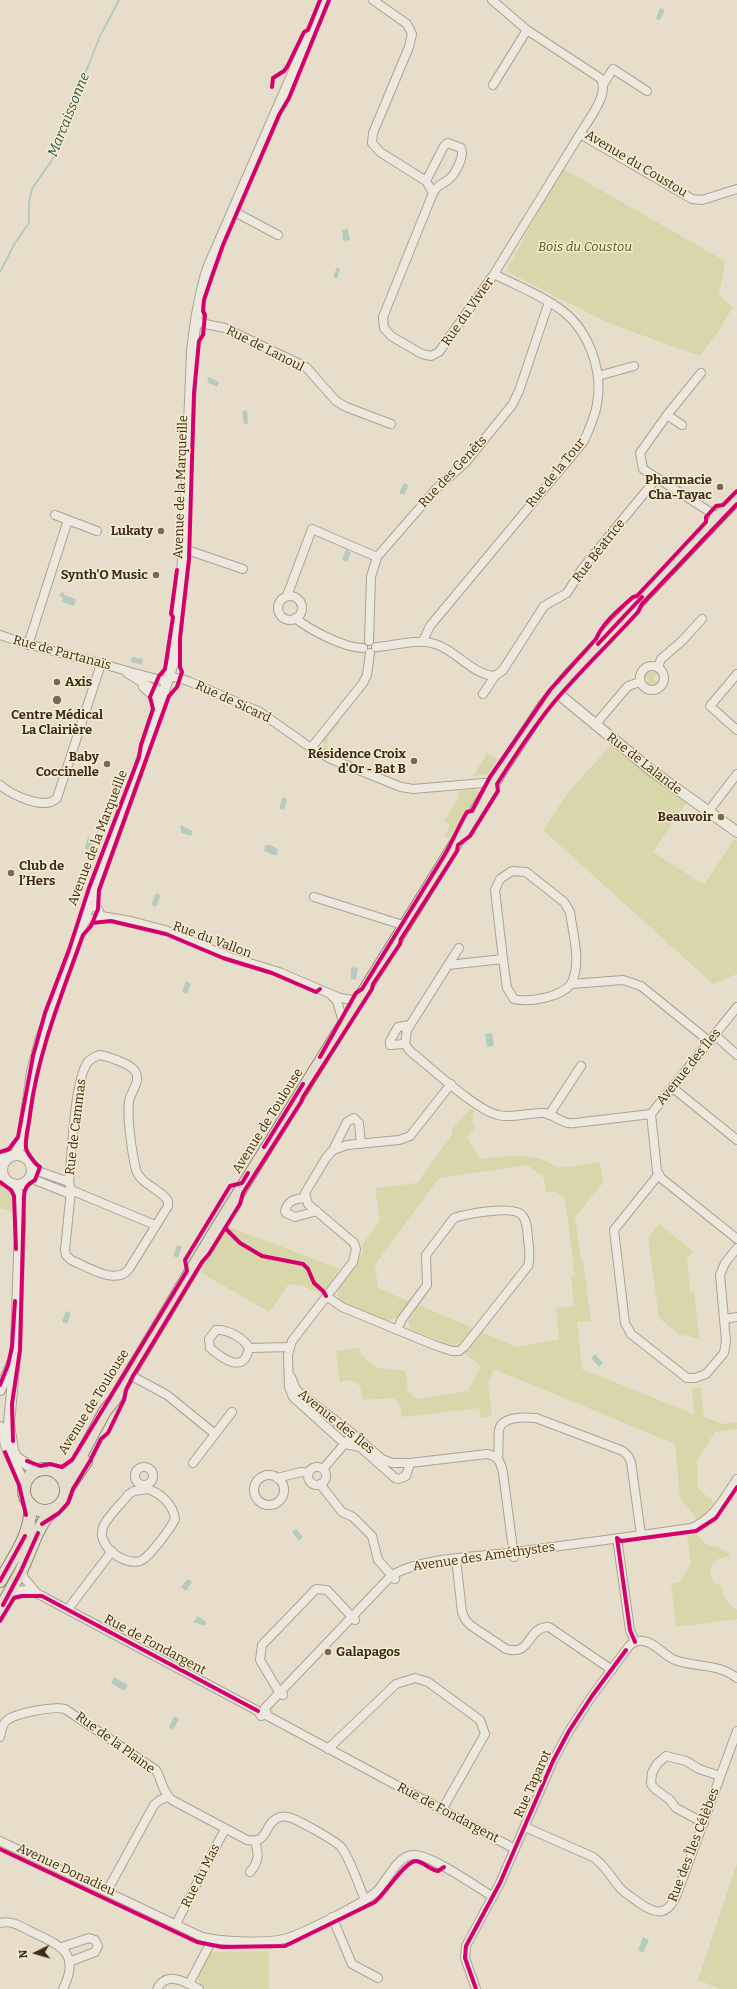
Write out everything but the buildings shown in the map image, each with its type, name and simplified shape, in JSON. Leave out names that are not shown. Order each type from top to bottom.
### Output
[{"type":"main road","name":"Avenue de Toulouse","points":[[66,1491],[90,1453],[114,1400],[128,1374],[495,782],[555,691],[737,498]]},
{"type":"main road","name":"Avenue de Toulouse","points":[[56,1472],[64,1472],[77,1463],[105,1411],[114,1400]]},
{"type":"main road","points":[[0,1581],[25,1536],[31,1516],[30,1504],[25,1496],[25,1486],[32,1474],[41,1470],[56,1472],[64,1480],[66,1491],[63,1502],[47,1515],[21,1571],[0,1610]]},
{"type":"main road","points":[[30,1504],[41,1510],[54,1509]]},
{"type":"street","name":"Avenue de la Marqueille","points":[[25,1179],[26,1157],[22,1141],[35,1058],[56,994],[137,774],[165,692],[174,660],[184,549],[195,322],[198,301],[208,268],[325,0]]},
{"type":"street","points":[[373,0],[407,24],[412,34],[409,47],[373,133],[372,143],[380,152],[426,181],[433,193]]},
{"type":"street","points":[[492,0],[527,30],[600,78],[604,83],[614,69],[647,91]]},
{"type":"street","points":[[492,85],[527,30]]},
{"type":"street","name":"Avenue du Coustou","points":[[604,83],[604,90],[601,98],[580,134],[692,199],[702,200],[737,189]]},
{"type":"street","name":"Rue du Vivier","points":[[426,181],[444,146],[448,143],[461,148],[462,156],[452,176],[448,180],[438,184],[433,193],[383,317],[384,328],[391,336],[422,354],[431,356],[439,352],[494,274],[580,134]]},
{"type":"street","points":[[233,211],[278,235]]},
{"type":"street","name":"Rue de la Tour","points":[[423,641],[430,626],[584,441],[597,403],[598,376],[591,351],[578,329],[565,312],[549,302],[494,274]]},
{"type":"street","name":"Rue des Genêts","points":[[369,641],[371,577],[377,557],[437,488],[466,462],[512,405],[519,391],[549,302]]},
{"type":"street","name":"Rue de Lanoul","points":[[195,322],[225,328],[306,367],[336,401],[346,407],[391,424]]},
{"type":"street","points":[[598,376],[634,366]]},
{"type":"street","points":[[701,373],[667,415],[640,453],[643,469],[656,479],[692,499],[718,517]]},
{"type":"street","points":[[667,415],[682,425]]},
{"type":"street","name":"Rue Béatrice","points":[[483,694],[494,676],[503,670],[544,606],[567,593],[582,569],[656,479]]},
{"type":"street","points":[[55,515],[97,531]]},
{"type":"street","points":[[28,645],[68,520]]},
{"type":"street","points":[[370,654],[365,652],[364,648],[346,644],[308,628],[295,618],[284,618],[279,612],[278,604],[280,600],[287,596],[312,529],[377,557]]},
{"type":"street","points":[[184,549],[243,568]]},
{"type":"street","points":[[287,596],[297,598],[301,604],[301,612],[295,618]]},
{"type":"street","points":[[658,666],[661,659],[682,641],[702,619]]},
{"type":"street","name":"Rue de Partanaïs","points":[[0,635],[28,645],[154,679],[169,678]]},
{"type":"street","points":[[364,648],[365,643],[369,641],[374,643],[376,647]]},
{"type":"street","points":[[376,647],[423,641],[436,644],[482,673],[494,676]]},
{"type":"street","points":[[311,748],[363,683],[368,675],[370,654],[374,652],[376,647]]},
{"type":"street","points":[[0,785],[14,794],[40,803],[50,803],[57,798],[101,664]]},
{"type":"street","points":[[651,665],[658,666],[663,671],[664,678],[659,688],[649,690],[640,682],[640,673],[644,668],[651,665]]},
{"type":"street","name":"Rue de Partanaïs","points":[[123,670],[153,689],[165,692]]},
{"type":"street","points":[[737,674],[710,706],[737,730]]},
{"type":"street","name":"Rue de Partanaïs","points":[[132,676],[151,694],[160,706]]},
{"type":"street","name":"Rue de Sicard","points":[[169,678],[188,681],[260,712],[311,748],[331,759],[382,780],[413,790],[495,782]]},
{"type":"street","points":[[595,725],[628,686],[640,682]]},
{"type":"street","name":"Rue de Lalande","points":[[555,691],[652,771],[737,832]]},
{"type":"street","points":[[708,812],[737,774]]},
{"type":"street","points":[[519,870],[526,872],[568,907],[577,964],[576,974],[571,984],[563,992],[553,996],[521,1000],[514,999],[506,988],[495,890],[500,879],[506,874],[519,870]]},
{"type":"street","points":[[314,897],[406,926]]},
{"type":"street","points":[[90,904],[98,909],[101,916]]},
{"type":"street","name":"Rue du Vallon","points":[[84,920],[94,919],[101,916],[131,920],[165,930],[230,957],[270,968],[332,995],[347,999],[361,998]]},
{"type":"street","points":[[410,1025],[398,1027],[390,1041],[390,1045],[405,1044],[405,1035],[410,1025],[459,948]]},
{"type":"street","points":[[448,965],[503,959]]},
{"type":"street","points":[[571,984],[624,980],[636,983],[710,1042]]},
{"type":"street","points":[[332,995],[337,1001],[344,1024]]},
{"type":"street","name":"Avenue des Îles","points":[[405,1044],[410,1050],[451,1084],[491,1113],[509,1116],[539,1113],[549,1115],[569,1124],[651,1114],[737,1007]]},
{"type":"street","points":[[716,1035],[737,1055]]},
{"type":"street","name":"Rue de Cammas","points":[[70,1189],[78,1091],[81,1077],[88,1061],[93,1057],[105,1056],[131,1067],[137,1076],[137,1082],[129,1101],[129,1116],[137,1171],[146,1184],[157,1188],[168,1201],[168,1206],[155,1225]]},
{"type":"street","points":[[549,1115],[581,1066]]},
{"type":"street","points":[[333,1150],[347,1145],[399,1140],[410,1136],[451,1084]]},
{"type":"street","points":[[672,1088],[737,1140]]},
{"type":"street","points":[[651,1114],[659,1174],[665,1182],[737,1239]]},
{"type":"street","points":[[249,1348],[289,1351],[326,1296],[353,1262],[356,1248],[349,1237],[308,1204],[305,1198],[307,1188],[333,1150],[350,1118],[357,1119],[359,1123],[361,1144]]},
{"type":"street","name":"Avenue de la Marqueille","points":[[1,1168],[8,1156],[22,1141]]},
{"type":"street","points":[[8,1156],[26,1157]]},
{"type":"street","points":[[1,1168],[5,1179],[25,1179],[19,1197],[18,1276],[9,1424],[12,1450],[16,1457],[24,1463],[41,1470]]},
{"type":"street","points":[[659,1174],[614,1230],[614,1235],[627,1329],[687,1378],[695,1378],[706,1374],[724,1353],[726,1341],[720,1275],[725,1263],[737,1248]]},
{"type":"street","name":"Rue de Cammas","points":[[25,1179],[70,1189]]},
{"type":"street","name":"Rue de Cammas","points":[[25,1179],[70,1189]]},
{"type":"street","points":[[70,1189],[155,1225],[126,1273],[112,1276],[71,1260],[66,1255],[65,1250],[70,1189]]},
{"type":"street","points":[[305,1198],[292,1200],[289,1202],[285,1211],[286,1213],[295,1217],[311,1214],[317,1211]]},
{"type":"street","points":[[326,1296],[342,1307],[397,1330],[452,1350],[459,1351],[464,1347],[528,1266],[531,1258],[526,1223],[523,1216],[517,1211],[506,1210],[454,1218],[428,1249],[425,1260],[427,1285],[402,1320],[397,1330]]},
{"type":"street","points":[[724,1319],[737,1317]]},
{"type":"street","points":[[216,1330],[222,1330],[247,1343],[249,1348],[244,1359],[240,1362],[230,1363],[210,1348],[209,1339],[216,1330]]},
{"type":"street","name":"Avenue des Îles","points":[[289,1351],[291,1378],[296,1389],[382,1459],[392,1463],[410,1463],[487,1454],[498,1458]]},
{"type":"street","name":"Avenue des Îles","points":[[289,1351],[288,1387],[293,1397],[345,1444],[360,1446],[394,1478],[399,1479],[406,1476],[410,1463]]},
{"type":"street","points":[[0,1390],[14,1360]]},
{"type":"street","points":[[128,1374],[167,1395],[215,1434]]},
{"type":"street","points":[[193,1463],[232,1412]]},
{"type":"street","points":[[514,1555],[502,1464],[498,1458],[499,1428],[508,1420],[527,1417],[536,1418],[623,1451],[628,1456],[631,1462],[641,1535]]},
{"type":"street","points":[[0,1427],[8,1453],[25,1486]]},
{"type":"street","points":[[323,1469],[353,1434]]},
{"type":"street","points":[[323,1469],[314,1467],[309,1473],[309,1479],[312,1483],[320,1484],[342,1512],[353,1516],[372,1536],[378,1560],[393,1578]]},
{"type":"street","points":[[320,1484],[326,1477],[323,1469]]},
{"type":"street","points":[[277,1478],[302,1472],[309,1473]]},
{"type":"street","name":"Avenue des Améthystes","points":[[263,1711],[393,1578],[412,1566],[456,1560],[514,1555],[617,1538],[691,1528],[707,1520],[717,1509],[737,1479]]},
{"type":"street","points":[[143,1486],[155,1491],[171,1505],[175,1520],[143,1560],[128,1562],[112,1552],[104,1542],[104,1525],[129,1494],[143,1486]]},
{"type":"street","points":[[617,1538],[630,1630],[635,1642],[644,1641],[676,1660],[723,1669],[737,1678]]},
{"type":"street","points":[[68,1609],[112,1552]]},
{"type":"street","points":[[456,1560],[462,1612],[470,1625],[506,1649],[513,1651],[522,1649],[538,1629],[549,1627],[555,1629],[612,1670]]},
{"type":"street","name":"Rue de Fondargent","points":[[21,1571],[32,1589],[42,1596]]},
{"type":"street","points":[[281,1693],[260,1660],[262,1645],[316,1589],[327,1590],[354,1619]]},
{"type":"street","name":"Rue de Fondargent","points":[[10,1591],[29,1590],[68,1609],[263,1711],[328,1748],[515,1849],[493,1897],[464,1952],[476,1989]]},
{"type":"street","name":"Rue Taparot","points":[[515,1849],[553,1761],[569,1731],[588,1701],[626,1650],[635,1642]]},
{"type":"street","points":[[328,1748],[396,1684],[415,1678],[428,1682],[480,1720],[485,1734],[442,1810]]},
{"type":"street","name":"Rue de la Plaine","points":[[0,1737],[3,1721],[14,1716],[53,1707],[65,1709],[156,1770],[168,1796]]},
{"type":"street","name":"Rue des Îles Célèbes","points":[[524,1827],[593,1857],[605,1867],[621,1889],[646,1908],[652,1911],[664,1911],[674,1901],[737,1731]]},
{"type":"street","points":[[704,1823],[676,1808],[670,1799],[655,1789],[651,1784],[652,1774],[661,1758],[666,1756],[686,1761],[699,1769],[720,1776]]},
{"type":"street","points":[[107,1891],[154,1805],[168,1796],[225,1829],[247,1840],[255,1842],[264,1836],[274,1820],[283,1817],[293,1819],[340,1845],[365,1900]]},
{"type":"street","name":"Rue du Mas","points":[[176,1924],[225,1829]]},
{"type":"street","name":"Avenue Donadieu","points":[[0,1841],[212,1940],[280,1939],[293,1935],[365,1900],[377,1892],[399,1863],[410,1855],[415,1854],[444,1867],[493,1897]]},
{"type":"street","points":[[250,1872],[258,1859],[259,1852],[255,1842]]},
{"type":"street","points":[[332,1917],[352,1964],[378,1978]]},
{"type":"street","points":[[0,1923],[12,1923],[62,1947],[69,1962],[69,1974],[63,1989]]},
{"type":"street","points":[[62,1947],[89,1938],[95,1940],[98,1946],[95,1952],[69,1962]]},
{"type":"street","points":[[189,1984],[212,1940]]},
{"type":"street","points":[[156,1989],[160,1983],[168,1979],[178,1979],[199,1989]]},
{"type":"green space","name":"Bois du Coustou","points":[[562,168],[725,261],[719,295],[733,307],[717,333],[700,356],[608,323],[506,271]]},
{"type":"green space","points":[[651,668],[657,671],[660,675],[655,676],[655,681],[661,680],[655,687],[648,688],[643,684],[648,682],[646,677],[641,679],[641,677],[644,671]]},
{"type":"green space","points":[[337,721],[341,722],[331,733],[327,741],[327,745],[332,753],[324,749],[323,741]]},
{"type":"green space","points":[[610,746],[686,803],[653,852],[704,885],[734,839],[737,841],[737,974],[713,984],[543,830],[570,790]]},
{"type":"green space","points":[[487,753],[498,760],[488,774],[473,776]]},
{"type":"green space","points":[[476,789],[479,793],[450,837],[445,837],[450,825],[444,821],[459,797],[458,791]]},
{"type":"green space","points":[[470,1109],[474,1110],[472,1121],[476,1128],[467,1138],[480,1159],[510,1156],[530,1157],[539,1159],[558,1168],[600,1162],[603,1183],[575,1217],[581,1260],[583,1260],[591,1321],[577,1322],[582,1369],[694,1414],[692,1388],[701,1388],[704,1417],[723,1424],[737,1422],[737,1429],[715,1432],[697,1461],[698,1489],[714,1502],[706,1513],[697,1519],[680,1498],[675,1444],[494,1369],[488,1383],[492,1416],[481,1418],[479,1408],[402,1417],[400,1405],[393,1398],[363,1400],[360,1386],[352,1380],[340,1382],[336,1351],[360,1348],[361,1355],[378,1368],[406,1371],[408,1392],[418,1399],[468,1391],[481,1366],[465,1354],[481,1332],[517,1347],[559,1339],[556,1308],[574,1306],[571,1277],[575,1276],[565,1199],[555,1191],[546,1193],[544,1178],[528,1165],[439,1178],[375,1265],[378,1288],[410,1302],[398,1317],[388,1321],[344,1305],[337,1295],[338,1286],[363,1252],[362,1245],[380,1220],[375,1188],[417,1183],[451,1136],[453,1127]]},
{"type":"green space","points":[[0,1184],[11,1195],[13,1212],[0,1208]]},
{"type":"green space","points":[[659,1224],[693,1251],[687,1260],[690,1291],[694,1291],[699,1339],[686,1335],[681,1336],[659,1318],[648,1238]]},
{"type":"green space","points":[[227,1226],[340,1269],[322,1294],[303,1286],[289,1284],[269,1312],[200,1272]]},
{"type":"green space","points":[[419,1305],[473,1328],[461,1342],[454,1346],[411,1330],[408,1321]]},
{"type":"green space","points":[[696,1534],[706,1544],[721,1548],[731,1555],[718,1559],[712,1564],[710,1574],[714,1583],[722,1586],[723,1594],[726,1600],[737,1610],[737,1619],[676,1627],[671,1584],[679,1583],[691,1564],[687,1536]]},
{"type":"green space","points":[[737,1863],[737,1989],[720,1989],[698,1980]]},
{"type":"green space","points":[[269,1951],[269,1989],[205,1989],[199,1981],[200,1971],[210,1952]]},
{"type":"shaded area","points":[[660,8],[665,10],[660,20],[658,20],[656,18]]},
{"type":"shaded area","points":[[348,229],[350,240],[343,241],[342,230]]},
{"type":"shaded area","points":[[337,267],[340,269],[337,279],[333,277]]},
{"type":"shaded area","points":[[209,377],[219,382],[217,387],[207,382]]},
{"type":"shaded area","points":[[247,410],[248,423],[244,425],[242,411]]},
{"type":"shaded area","points":[[404,483],[409,485],[404,495],[399,493]]},
{"type":"shaded area","points":[[346,549],[351,553],[347,562],[342,560]]},
{"type":"shaded area","points":[[62,592],[64,595],[76,599],[74,606],[62,602],[63,599],[59,595]]},
{"type":"shaded area","points":[[132,657],[143,659],[142,665],[131,662]]},
{"type":"shaded area","points":[[284,797],[287,800],[284,810],[279,809],[282,798]]},
{"type":"shaded area","points":[[181,825],[193,831],[191,836],[182,833],[180,828]]},
{"type":"shaded area","points":[[88,837],[94,839],[90,849],[87,850],[85,847]]},
{"type":"shaded area","points":[[270,845],[278,849],[277,855],[264,851],[265,846]]},
{"type":"shaded area","points":[[156,893],[161,895],[156,907],[151,905]]},
{"type":"shaded area","points":[[351,967],[358,968],[356,980],[351,979]]},
{"type":"shaded area","points":[[186,981],[191,984],[187,994],[182,992]]},
{"type":"shaded area","points":[[492,1033],[494,1046],[487,1047],[485,1034]]},
{"type":"shaded area","points":[[177,1245],[182,1247],[178,1258],[173,1256]]},
{"type":"shaded area","points":[[66,1311],[71,1313],[67,1324],[62,1322]]},
{"type":"shaded area","points":[[595,1354],[603,1363],[599,1367],[591,1358]]},
{"type":"shaded area","points":[[296,1529],[303,1537],[299,1541],[292,1532]]},
{"type":"shaded area","points":[[188,1579],[192,1582],[186,1591],[181,1587]]},
{"type":"shaded area","points":[[198,1616],[206,1622],[205,1626],[193,1622]]},
{"type":"shaded area","points":[[114,1677],[128,1685],[124,1691],[111,1683]]},
{"type":"shaded area","points":[[174,1716],[179,1719],[173,1730],[169,1727]]},
{"type":"shaded area","points":[[643,1937],[649,1940],[643,1953],[638,1950]]},
{"type":"waterway","name":"Marcaissonne","points":[[0,272],[15,243],[29,223],[29,202],[32,189],[54,157],[65,116],[85,74],[100,36],[119,0]]},
{"type":"cycle path","points":[[272,87],[273,78],[284,71],[287,67],[304,32],[308,30],[320,0]]},
{"type":"cycle path","points":[[13,1441],[12,1404],[20,1350],[24,1196],[26,1188],[35,1180],[40,1167],[26,1148],[34,1091],[39,1068],[59,1001],[83,935],[91,926],[98,909],[99,890],[169,696],[177,687],[182,672],[180,667],[180,638],[189,559],[194,393],[199,341],[203,335],[205,315],[203,311],[204,300],[223,245],[279,115],[289,98],[329,0]]},
{"type":"cycle path","points":[[320,1057],[356,993],[362,989],[444,856],[467,812],[472,811],[490,777],[550,690],[596,639],[612,616],[633,597],[637,596],[706,522],[706,517],[716,506],[723,505],[737,491]]},
{"type":"cycle path","points":[[42,1524],[59,1513],[68,1503],[73,1489],[101,1439],[108,1433],[124,1400],[126,1390],[133,1376],[202,1262],[209,1254],[240,1204],[243,1193],[457,851],[458,845],[470,836],[498,791],[497,784],[524,742],[539,721],[565,690],[638,612],[642,604],[737,504]]},
{"type":"cycle path","points":[[0,1152],[9,1149],[18,1137],[33,1056],[45,1013],[69,950],[89,888],[139,757],[141,745],[153,709],[150,697],[159,676],[165,669],[173,617],[171,614],[177,570]]},
{"type":"cycle path","points":[[598,644],[642,597]]},
{"type":"cycle path","points":[[92,923],[111,921],[166,934],[223,958],[272,973],[316,992],[320,989]]},
{"type":"cycle path","points":[[264,1147],[303,1084]]},
{"type":"cycle path","points":[[27,1461],[40,1466],[50,1464],[62,1467],[72,1460],[187,1271],[185,1260],[230,1186],[242,1183],[248,1173]]},
{"type":"cycle path","points":[[0,1182],[11,1190],[14,1196],[16,1249]]},
{"type":"cycle path","points":[[225,1228],[240,1243],[262,1256],[303,1264],[308,1269],[314,1283],[326,1296]]},
{"type":"cycle path","points":[[0,1385],[8,1365],[12,1347],[15,1301]]},
{"type":"cycle path","points":[[5,1452],[19,1485],[26,1515]]},
{"type":"cycle path","points":[[617,1538],[621,1541],[696,1531],[716,1518],[737,1487]]},
{"type":"cycle path","points":[[3,1605],[21,1571],[38,1533]]},
{"type":"cycle path","points":[[0,1581],[25,1536]]},
{"type":"cycle path","points":[[617,1538],[630,1630],[635,1642]]},
{"type":"cycle path","points":[[0,1621],[14,1598],[22,1596],[42,1596],[258,1711]]},
{"type":"cycle path","points":[[476,1989],[465,1958],[466,1946],[500,1883],[553,1761],[569,1731],[592,1696],[626,1650]]},
{"type":"cycle path","points":[[0,1849],[197,1942],[222,1947],[285,1946],[375,1902],[411,1862],[416,1861],[438,1871],[444,1867]]},
{"type":"place","name":"Pharmacie Cha-Tayac","points":[[720,487]]},
{"type":"place","name":"Lukaty","points":[[161,531]]},
{"type":"place","name":"Synth'O Music","points":[[156,575]]},
{"type":"place","name":"Axis","points":[[57,682]]},
{"type":"place","name":"Centre Médical La Clairière","points":[[57,700]]},
{"type":"place","name":"Résidence Croix d'Or - Bat B","points":[[414,761]]},
{"type":"place","name":"Baby Coccinelle","points":[[107,764]]},
{"type":"place","name":"Beauvoir","points":[[721,817]]},
{"type":"place","name":"Club de l’Hers","points":[[11,873]]},
{"type":"place","name":"Galapagos","points":[[328,1652]]}]
